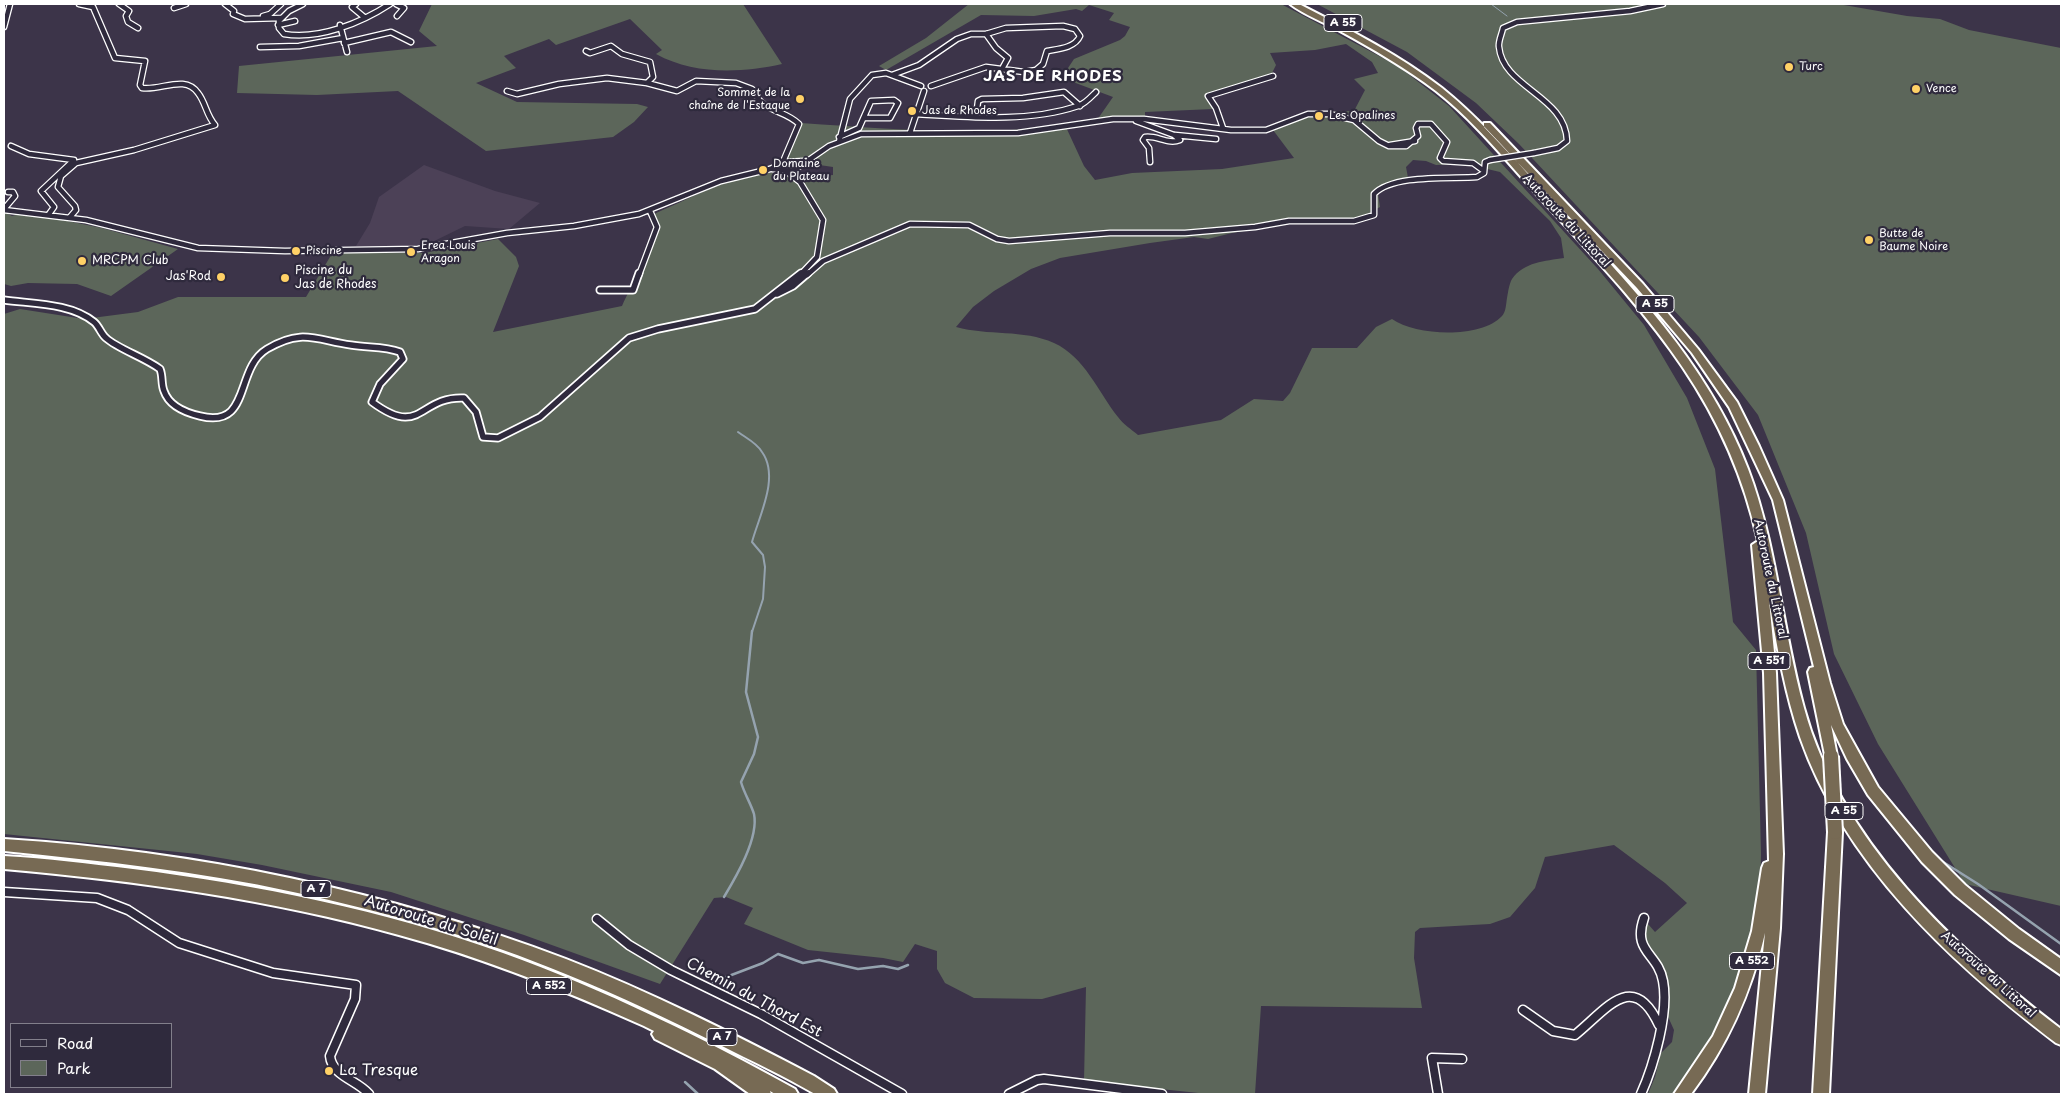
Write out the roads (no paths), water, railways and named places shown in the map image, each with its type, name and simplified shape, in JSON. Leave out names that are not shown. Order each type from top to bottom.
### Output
[{"type":"highway","name":"Autoroute du Littoral","points":[[1294,4],[1365,40],[1435,86],[1470,118],[1623,282],[1687,361],[1712,402],[1732,442],[1765,544],[1797,706],[1809,745],[1842,808],[1884,870],[1949,943],[2010,998],[2061,1038]]},
{"type":"highway","name":"Autoroute du Littoral","points":[[1305,4],[1382,43],[1426,72],[1464,102],[1640,286],[1695,351],[1733,405],[1778,500],[1824,683],[1837,724],[1852,755],[1879,798],[1943,873],[2000,924],[2061,968]]},
{"type":"highway","name":"A 551","points":[[1770,486],[1771,500],[1789,567],[1831,756],[1835,832],[1821,1094]]},
{"type":"highway","name":"A 551","points":[[1755,510],[1770,673],[1776,812],[1773,928],[1757,1094]]},
{"type":"highway","name":"A 552","points":[[1682,1094],[1713,1050],[1744,989],[1764,912],[1776,812]]},
{"type":"highway","name":"Autoroute du Soleil","points":[[4,844],[56,848],[264,877],[391,907],[517,948],[616,987],[703,1027],[828,1093]]},
{"type":"highway","name":"Autoroute du Soleil","points":[[4,862],[178,881],[321,909],[417,933],[548,978],[693,1041],[790,1094]]},
{"type":"highway","name":"A 552","points":[[321,909],[446,948],[596,1004],[720,1064],[763,1094]]},
{"type":"street","points":[[4,27],[10,4]]},
{"type":"street","points":[[70,217],[76,210],[75,206],[58,187],[59,182],[69,168],[92,156],[132,151],[214,125],[205,115],[198,91],[188,83],[149,89],[142,88],[140,85],[145,61],[115,58],[93,7],[79,4]]},
{"type":"street","points":[[119,4],[128,11],[126,16],[128,22],[138,28]]},
{"type":"street","points":[[174,8],[186,4]]},
{"type":"street","points":[[225,4],[225,6],[234,11],[233,14],[245,19],[281,18]]},
{"type":"street","points":[[257,18],[270,14],[273,9],[281,4]]},
{"type":"street","points":[[278,25],[281,18],[289,11],[303,4]]},
{"type":"street","points":[[278,25],[284,34],[296,37],[364,17],[390,4]]},
{"type":"street","points":[[396,4],[404,8],[397,16]]},
{"type":"street","points":[[774,295],[792,287],[823,261],[910,224],[969,225],[997,239],[1008,241],[1110,233],[1185,233],[1248,228],[1289,221],[1354,221],[1374,215],[1374,194],[1381,187],[1412,181],[1477,177],[1482,175],[1484,171],[1484,163],[1490,160],[1562,146],[1567,141],[1568,132],[1557,113],[1527,88],[1510,69],[1500,51],[1500,39],[1503,28],[1517,22],[1630,11],[1664,4]]},
{"type":"street","points":[[352,6],[364,17]]},
{"type":"street","points":[[278,25],[295,21]]},
{"type":"street","points":[[340,25],[347,52]]},
{"type":"street","points":[[839,139],[853,95],[874,74],[892,75],[921,86],[930,86],[947,82],[967,71],[987,67],[1003,67],[1022,71],[1037,69],[1043,64],[1047,51],[1074,44],[1078,42],[1080,36],[1075,29],[1063,26],[1006,28],[986,34],[971,34],[958,39],[919,65],[892,75]]},
{"type":"street","points":[[260,47],[299,46],[344,41],[391,32],[411,42]]},
{"type":"street","points":[[986,34],[996,48],[1008,58],[1003,67]]},
{"type":"street","points":[[586,51],[590,53],[611,46],[622,54],[650,62],[653,77],[647,83]]},
{"type":"street","points":[[1223,128],[1216,108],[1208,96],[1274,76]]},
{"type":"street","points":[[508,91],[517,94],[559,84],[607,78],[647,83],[677,91],[696,81],[742,84],[752,89],[754,96],[766,109],[791,117],[799,127],[788,167]]},
{"type":"street","points":[[921,86],[920,89],[924,91]]},
{"type":"street","points":[[924,91],[931,89],[930,86]]},
{"type":"street","points":[[910,133],[924,91]]},
{"type":"street","points":[[976,116],[978,101],[982,99],[1023,98],[1064,92],[1080,106]]},
{"type":"street","points":[[916,114],[1029,116],[1080,106],[1096,92]]},
{"type":"street","points":[[4,209],[70,217],[198,248],[304,250],[418,249],[507,233],[612,220],[650,211],[721,181],[770,169],[788,167],[804,161],[859,128],[871,101],[894,100],[898,103],[894,116],[890,118],[864,118]]},
{"type":"street","points":[[839,139],[861,134],[1017,134],[1100,120],[1130,118],[1223,128],[1269,130],[1304,115],[1331,114],[1360,124],[1379,141],[1388,145],[1416,141],[1418,136],[1417,126],[1431,124],[1447,142],[1440,158],[1442,161],[1472,163],[1484,171]]},
{"type":"street","points":[[1130,118],[1174,135],[1216,139]]},
{"type":"street","points":[[1150,162],[1150,148],[1143,138],[1151,135],[1170,141],[1180,141],[1174,135]]},
{"type":"street","points":[[11,146],[29,154],[74,160],[41,191],[54,207],[49,214]]},
{"type":"street","points":[[4,300],[66,309],[89,318],[106,338],[147,359],[160,369],[164,393],[169,400],[185,411],[211,420],[222,420],[231,413],[247,382],[255,358],[282,342],[314,337],[349,345],[390,348],[400,352],[403,358],[385,378],[372,397],[372,402],[376,406],[403,418],[425,413],[447,398],[464,398],[476,412],[483,437],[492,439],[525,426],[544,414],[601,364],[621,343],[629,338],[658,329],[755,309],[786,283],[803,272],[817,257],[821,242],[823,220],[804,188],[788,167]]},
{"type":"street","points":[[4,209],[15,196],[13,192],[8,192]]},
{"type":"street","points":[[600,290],[633,290],[657,227],[650,211]]},
{"type":"street","points":[[798,282],[803,272]]},
{"type":"street","points":[[786,283],[786,287],[792,287]]},
{"type":"street","points":[[4,892],[97,898],[128,910],[179,943],[272,973],[356,985],[355,999],[329,1062],[334,1070],[355,1080],[369,1094]]},
{"type":"street","points":[[1641,1094],[1654,1063],[1663,1006],[1663,980],[1658,968],[1640,942],[1638,935],[1644,918]]},
{"type":"street","name":"Chemin du Thord Est","points":[[597,919],[629,946],[671,970],[761,1014],[902,1094]]},
{"type":"street","points":[[1523,1010],[1558,1034],[1574,1034],[1622,997],[1632,995],[1647,1002],[1659,1025]]},
{"type":"street","points":[[1438,1094],[1432,1058],[1462,1059]]},
{"type":"street","points":[[1009,1094],[1037,1080],[1044,1079],[1162,1094]]},
{"type":"waterway","points":[[1491,4],[1507,16]]},
{"type":"waterway","points":[[738,432],[760,449],[767,462],[769,473],[769,485],[752,542],[763,555],[765,567],[763,599],[752,632]]},
{"type":"waterway","points":[[724,897],[750,846],[755,824],[754,814],[741,782],[754,754],[758,737],[746,692],[752,631]]},
{"type":"waterway","points":[[1940,860],[1978,884],[2061,944]]},
{"type":"waterway","points":[[713,982],[763,963],[778,954],[803,963],[819,960],[858,969],[883,966],[898,969],[908,965]]},
{"type":"waterway","points":[[685,1082],[698,1094]]},
{"type":"place","name":"Turc","points":[[1789,67]]},
{"type":"place","name":"Vence","points":[[1916,89]]},
{"type":"place","name":"Sommet de la chaîne de l'Estaque","points":[[800,99]]},
{"type":"place","name":"Jas de Rhodes","points":[[912,111]]},
{"type":"place","name":"Les Opalines","points":[[1319,116]]},
{"type":"place","name":"Domaine du Plateau","points":[[763,170]]},
{"type":"place","name":"Butte de Baume Noire","points":[[1869,240]]},
{"type":"place","name":"Piscine","points":[[296,251]]},
{"type":"place","name":"Erea Louis Aragon","points":[[411,252]]},
{"type":"place","name":"MRCPM Club","points":[[82,261]]},
{"type":"place","name":"Jas'Rod","points":[[221,277]]},
{"type":"place","name":"Piscine du Jas de Rhodes","points":[[285,278]]},
{"type":"place","name":"La Tresque","points":[[329,1071]]},
{"type":"district","name":"JAS DE RHODES","points":[[1053,77]]}]
